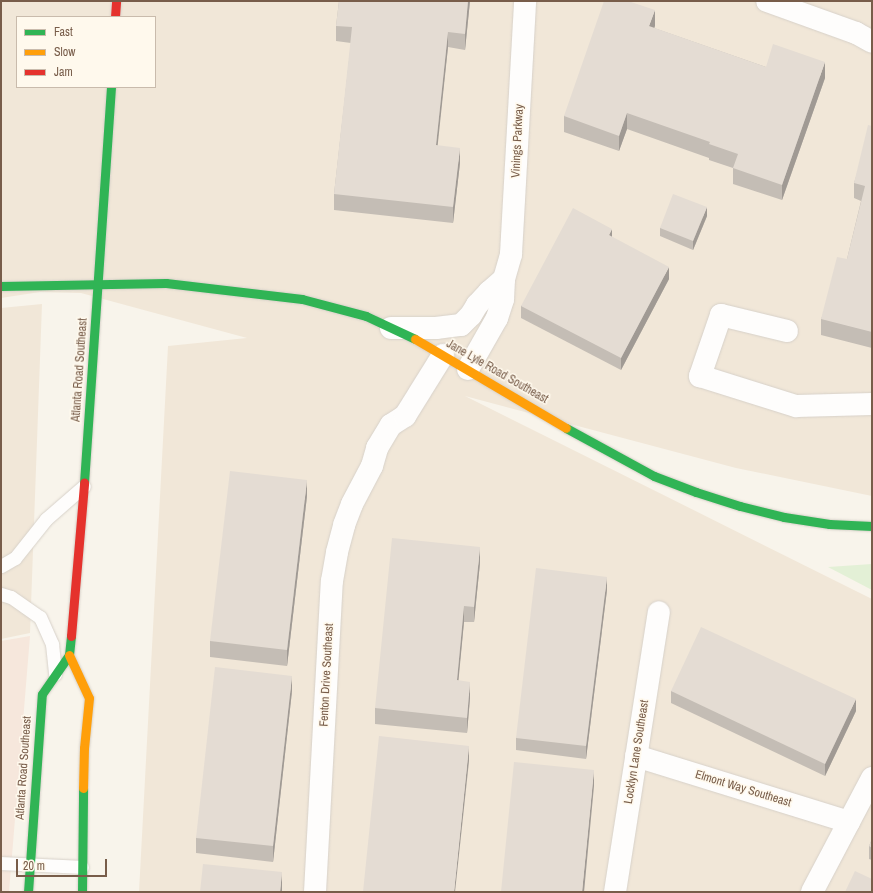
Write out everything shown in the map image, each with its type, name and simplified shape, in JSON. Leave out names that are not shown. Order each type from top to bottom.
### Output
[{"type":"main road","points":[[115,16],[116,1]]},
{"type":"main road","name":"Atlanta Road Southeast","points":[[28,892],[42,694],[69,655],[84,486],[111,88]]},
{"type":"main road","name":"Jane Lyle Road Southeast","points":[[1,286],[166,283],[302,299],[366,316],[413,338],[468,368],[613,455],[654,476],[696,492],[740,506],[784,517],[829,524],[872,526]]},
{"type":"main road","points":[[69,655],[89,698],[84,748],[82,892]]},
{"type":"street","name":"Vinings Parkway","points":[[468,368],[497,318],[503,299],[504,280],[511,254],[514,226],[525,1]]},
{"type":"street","points":[[767,1],[856,33],[872,42]]},
{"type":"street","points":[[392,328],[436,328],[452,327],[461,324],[471,315],[477,305],[489,292],[504,280]]},
{"type":"street","points":[[787,331],[721,315],[700,376],[796,406],[872,404]]},
{"type":"street","name":"Fenton Drive Southeast","points":[[315,892],[332,581],[337,552],[344,525],[352,504],[372,466],[377,448],[392,426],[405,416],[443,355]]},
{"type":"street","name":"Locklyn Lane Southeast","points":[[615,892],[659,612]]},
{"type":"street","name":"Elmont Way Southeast","points":[[636,756],[849,822]]},
{"type":"street","points":[[812,892],[872,778]]},
{"type":"lane","points":[[1,566],[15,558],[46,519],[84,486]]},
{"type":"lane","points":[[1,594],[11,598],[40,617],[52,644],[55,674]]},
{"type":"lane","points":[[1,863],[30,866],[82,867]]},
{"type":"shaded area","points":[[1,1],[872,1],[872,496],[736,468],[465,396],[872,599],[872,892],[139,892],[168,346],[247,338],[81,293],[40,292],[1,298]]},
{"type":"shaded area","points":[[42,304],[30,633],[1,639],[1,308]]},
{"type":"shaded area","points":[[30,636],[9,892],[1,892],[1,641]]},
{"type":"green space","points":[[872,564],[872,590],[828,567]]},
{"type":"building","points":[[339,1],[468,1],[465,34],[448,32],[436,145],[460,148],[453,207],[334,194],[352,27],[336,26]]},
{"type":"building","points":[[604,1],[628,1],[655,10],[649,26],[766,67],[773,44],[825,62],[782,185],[733,168],[738,154],[709,144],[710,142],[627,113],[619,136],[564,116]]},
{"type":"building","points":[[868,125],[872,126],[872,332],[821,319],[837,257],[847,259],[865,186],[854,183]]},
{"type":"building","points":[[673,194],[707,207],[693,241],[660,228]]},
{"type":"building","points":[[573,208],[612,229],[609,235],[669,267],[621,358],[521,306]]},
{"type":"building","points":[[230,471],[307,480],[287,650],[210,641]]},
{"type":"building","points":[[392,538],[480,547],[474,607],[464,606],[457,680],[470,682],[467,718],[375,708]]},
{"type":"building","points":[[536,568],[607,577],[586,746],[516,738]]},
{"type":"building","points":[[701,627],[856,699],[825,764],[671,691]]},
{"type":"building","points":[[215,667],[292,676],[273,846],[196,838]]},
{"type":"building","points":[[379,736],[469,746],[454,892],[363,892]]},
{"type":"building","points":[[514,762],[594,770],[582,892],[501,892]]},
{"type":"building","points":[[872,839],[872,848],[869,846]]},
{"type":"building","points":[[203,864],[282,872],[280,892],[200,892]]},
{"type":"building","points":[[855,871],[872,879],[872,892],[845,892]]},
{"type":"traffic: fast","points":[[84,483],[111,88]]},
{"type":"traffic: fast","points":[[1,286],[166,283],[302,299],[366,316],[415,339]]},
{"type":"traffic: fast","points":[[566,428],[654,476],[696,492],[740,506],[784,517],[829,524],[872,526]]},
{"type":"traffic: fast","points":[[28,892],[42,694],[69,655],[71,636]]},
{"type":"traffic: fast","points":[[82,892],[83,788]]},
{"type":"traffic: slow","points":[[415,339],[566,428]]},
{"type":"traffic: slow","points":[[69,655],[89,698],[84,748],[83,788]]},
{"type":"traffic: jam","points":[[115,16],[116,1]]},
{"type":"traffic: jam","points":[[71,636],[84,483]]}]
